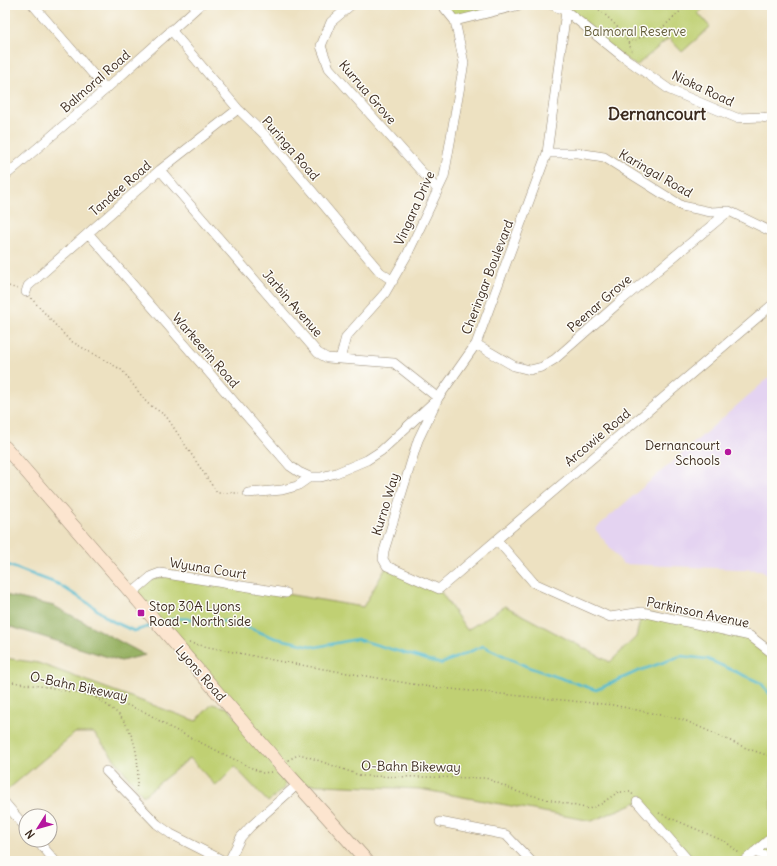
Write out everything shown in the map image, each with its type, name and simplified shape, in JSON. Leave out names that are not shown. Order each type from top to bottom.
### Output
[{"type":"street","points":[[33,5],[106,90]]},
{"type":"street","name":"Balmoral Road","points":[[5,176],[106,90],[200,5]]},
{"type":"street","name":"Kurrua Grove","points":[[351,5],[331,22],[321,46],[329,68],[438,190]]},
{"type":"street","name":"Vingara Drive","points":[[340,359],[346,338],[385,294],[393,281],[444,177],[464,63],[455,21],[442,5]]},
{"type":"street","points":[[455,21],[520,5]]},
{"type":"street","name":"Nioka Road","points":[[552,5],[566,11],[622,56],[670,90],[737,118],[762,117],[772,119]]},
{"type":"street","name":"Cheringar Boulevard","points":[[248,493],[282,490],[297,486],[310,477],[321,477],[336,473],[377,454],[397,438],[438,398],[476,344],[547,153],[566,11]]},
{"type":"street","name":"Puringa Road","points":[[171,30],[238,109],[265,135],[380,272],[393,281]]},
{"type":"street","name":"Tandee Road","points":[[26,292],[28,286],[160,170],[238,109]]},
{"type":"street","name":"Karingal Road","points":[[547,153],[578,153],[604,157],[682,206],[711,212],[729,211],[772,232]]},
{"type":"street","name":"Jarbin Avenue","points":[[160,170],[318,353],[328,358],[371,363],[394,363],[438,398]]},
{"type":"street","name":"Peenar Grove","points":[[476,344],[514,366],[530,370],[542,367],[555,359],[623,299],[729,211]]},
{"type":"street","name":"Warkeerin Road","points":[[88,233],[290,466],[310,477]]},
{"type":"street","name":"Arcowie Road","points":[[439,589],[772,305]]},
{"type":"street","name":"Kurno Way","points":[[438,398],[418,440],[384,550],[383,559],[387,566],[439,589]]},
{"type":"street","name":"Lyons Road","points":[[5,447],[281,766],[367,861]]},
{"type":"street","name":"Parkinson Avenue","points":[[497,540],[534,583],[610,617],[642,612],[750,636],[772,653]]},
{"type":"street","name":"Wyuna Court","points":[[132,593],[152,576],[160,573],[286,593]]},
{"type":"street","points":[[106,771],[157,824],[171,834],[224,861]]},
{"type":"street","points":[[229,861],[241,838],[250,827],[298,784]]},
{"type":"street","points":[[5,803],[18,818]]},
{"type":"street","points":[[639,804],[689,861]]},
{"type":"street","points":[[440,822],[506,835],[530,861]]},
{"type":"street","points":[[745,860],[772,837]]},
{"type":"street","points":[[764,843],[772,852]]},
{"type":"street","points":[[44,848],[55,861]]},
{"type":"street","points":[[754,852],[772,858]]},
{"type":"path","points":[[457,5],[460,10]]},
{"type":"path","points":[[593,5],[605,14],[628,43],[633,58]]},
{"type":"path","points":[[628,43],[662,28],[687,5]]},
{"type":"path","points":[[5,285],[26,292],[69,340],[122,370],[147,403],[166,416],[217,493],[248,493]]},
{"type":"path","points":[[172,639],[283,662],[430,687],[613,705],[684,720],[746,748],[772,757]]},
{"type":"path","name":"O-Bahn Bikeway","points":[[5,681],[53,688],[122,703],[147,713],[169,727],[262,773],[274,771],[300,754],[362,776],[486,778],[518,792],[582,808],[595,807],[618,792],[625,791],[631,792],[639,804]]},
{"type":"path","points":[[95,697],[116,712],[127,725],[134,744],[138,767],[134,801]]},
{"type":"path","points":[[639,804],[726,842],[745,860]]},
{"type":"shaded area","name":"Dernancourt Schools","points":[[772,375],[772,580],[761,570],[623,564],[595,529]]},
{"type":"green space","points":[[442,5],[520,5],[455,21]]},
{"type":"green space","name":"Balmoral Reserve","points":[[552,5],[708,5],[698,13],[710,27],[682,52],[669,38],[636,66]]},
{"type":"green space","points":[[387,566],[439,589],[467,630],[505,606],[610,662],[636,637],[642,612],[750,636],[772,653],[772,860],[755,852],[745,861],[689,861],[637,802],[592,821],[420,789],[298,784],[132,593],[148,580],[173,575],[363,607]]},
{"type":"green space","points":[[5,595],[54,606],[145,655],[121,661],[5,625]]},
{"type":"green space","points":[[5,658],[38,663],[196,721],[212,704],[228,708],[285,775],[285,787],[268,802],[235,767],[216,786],[190,758],[143,796],[94,733],[75,733],[6,791]]},
{"type":"waterway","points":[[5,564],[58,584],[91,605],[110,620],[134,631],[154,625]]},
{"type":"waterway","points":[[163,622],[177,618],[233,622],[275,638],[316,647],[357,639],[441,664],[483,646],[528,667],[596,690],[636,672],[681,656],[707,659],[761,683],[772,697]]},
{"type":"place","name":"Dernancourt Schools","points":[[728,452]]},
{"type":"place","name":"Stop 30A Lyons Road - North side","points":[[141,613]]},
{"type":"district","name":"Dernancourt","points":[[657,114]]}]
